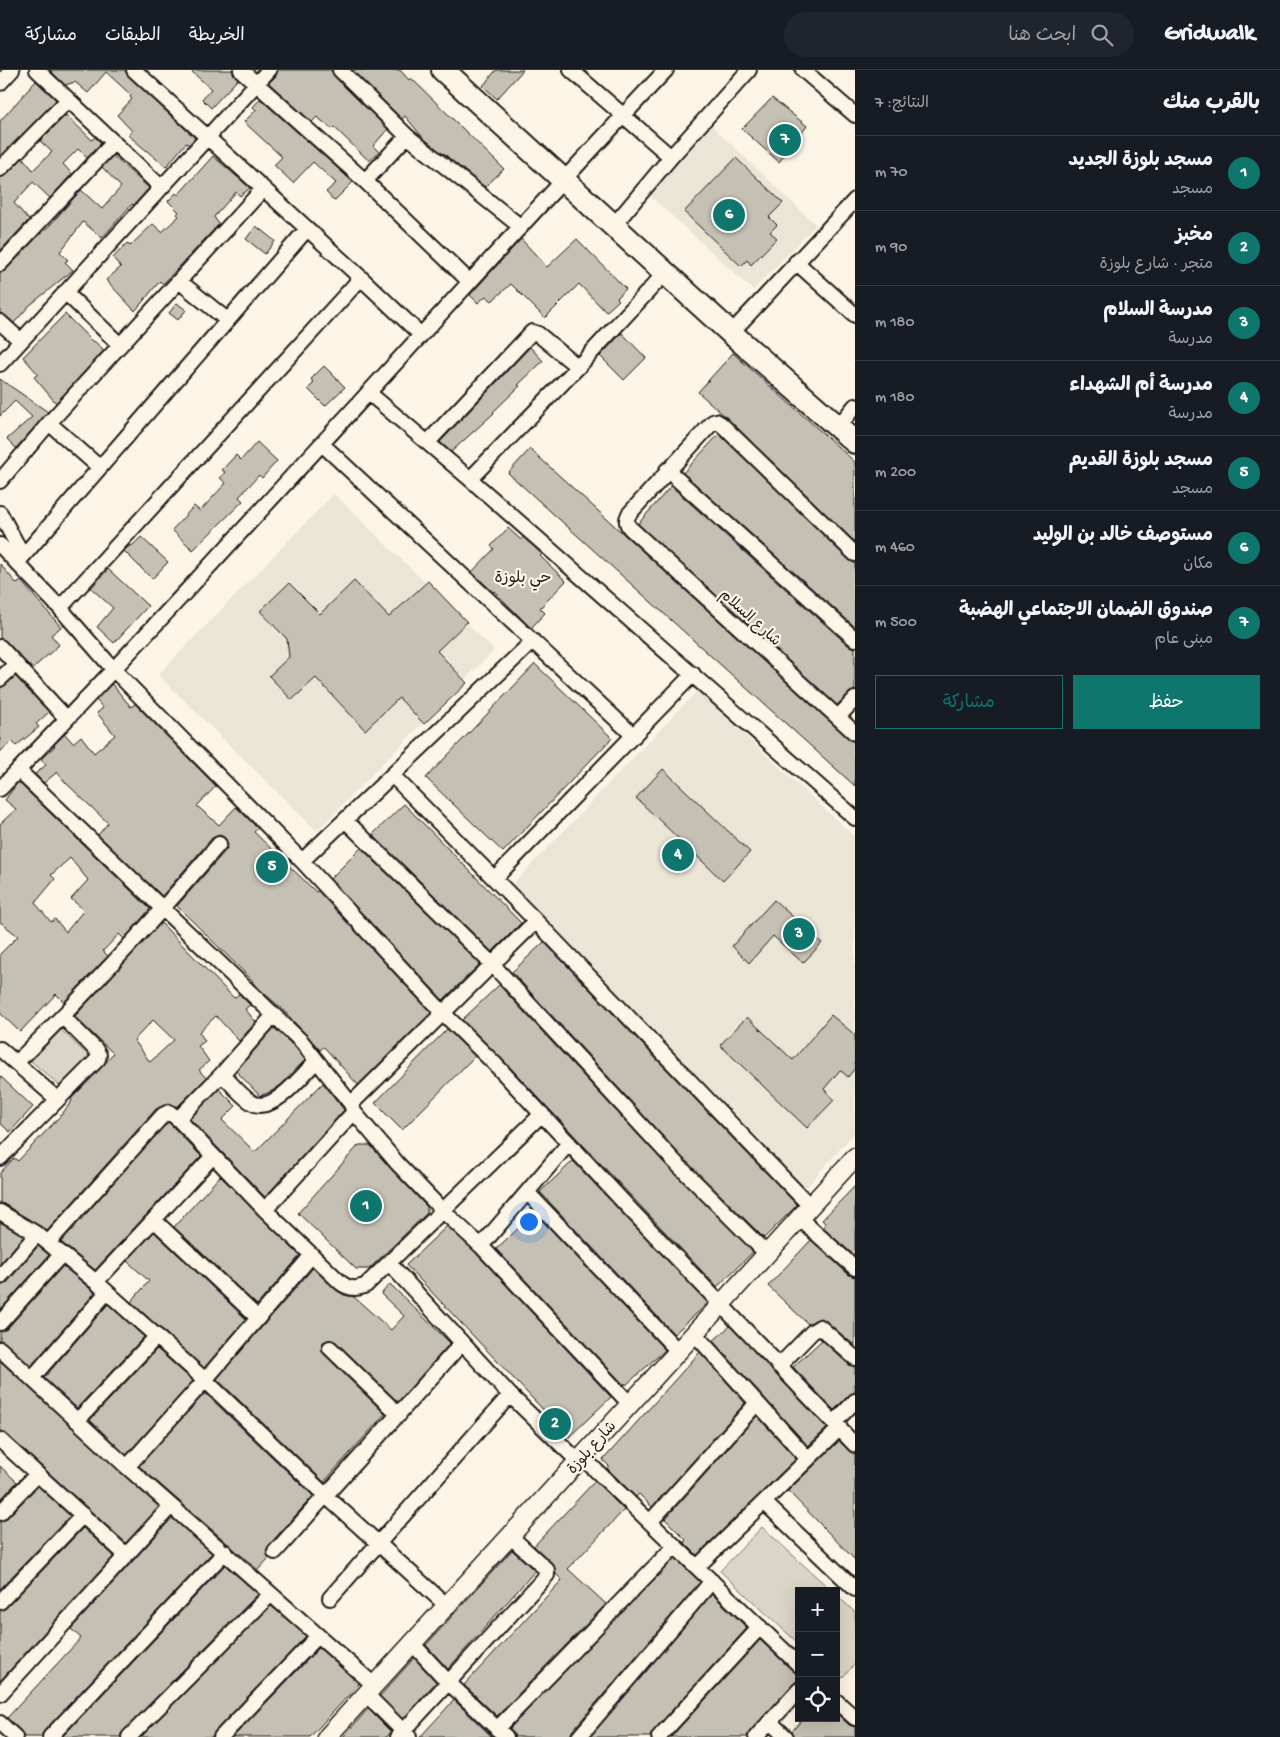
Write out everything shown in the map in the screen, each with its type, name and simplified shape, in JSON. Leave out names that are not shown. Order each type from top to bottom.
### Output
[{"type":"main road","points":[[447,71],[731,333],[855,442]]},
{"type":"street","points":[[0,83],[12,70]]},
{"type":"street","points":[[37,70],[161,187]]},
{"type":"street","points":[[134,70],[421,335]]},
{"type":"street","points":[[241,70],[365,182],[469,281]]},
{"type":"street","points":[[0,364],[269,70]]},
{"type":"street","points":[[340,70],[408,136],[520,226]]},
{"type":"street","points":[[571,70],[671,157]]},
{"type":"street","points":[[0,789],[114,670],[369,393],[469,281],[666,70]]},
{"type":"street","points":[[614,226],[671,157],[749,70]]},
{"type":"street","points":[[803,70],[855,115]]},
{"type":"street","points":[[0,169],[68,100]]},
{"type":"street","points":[[365,182],[408,136]]},
{"type":"street","points":[[0,264],[114,142]]},
{"type":"street","points":[[0,481],[49,423],[263,189]]},
{"type":"street","points":[[731,333],[854,202]]},
{"type":"street","points":[[20,559],[307,229]]},
{"type":"street","points":[[796,262],[855,315]]},
{"type":"street","points":[[470,479],[666,272]]},
{"type":"street","points":[[60,608],[361,278]]},
{"type":"street","points":[[179,281],[227,320]]},
{"type":"street","points":[[65,292],[120,345]]},
{"type":"street","points":[[0,322],[21,341]]},
{"type":"street","points":[[428,442],[532,332],[545,338],[578,367]]},
{"type":"street","points":[[369,393],[428,442],[855,818]]},
{"type":"street","points":[[838,427],[855,406]]},
{"type":"street","points":[[855,554],[722,424],[716,421],[667,470],[855,639]]},
{"type":"street","points":[[49,423],[99,467]]},
{"type":"street","points":[[322,444],[634,736]]},
{"type":"street","name":"شارع السلام","points":[[667,470],[628,514],[627,524],[855,733]]},
{"type":"street","points":[[0,514],[20,559],[114,670],[302,861],[442,1012],[496,1065],[855,1445]]},
{"type":"street","points":[[0,545],[20,559]]},
{"type":"street","points":[[302,861],[533,641]]},
{"type":"street","points":[[0,647],[67,719]]},
{"type":"street","points":[[0,679],[16,664]]},
{"type":"street","points":[[495,878],[693,674]]},
{"type":"street","points":[[838,717],[855,699]]},
{"type":"street","points":[[18,770],[302,1042],[398,1163],[443,1211],[481,1246],[630,1404]]},
{"type":"street","points":[[392,775],[536,920],[855,1268]]},
{"type":"street","points":[[346,821],[492,964],[675,1162],[766,1254]]},
{"type":"street","points":[[16,1063],[63,1017],[163,909],[219,844]]},
{"type":"street","points":[[265,1210],[353,1108],[442,1012],[536,920]]},
{"type":"street","points":[[178,1118],[222,1074],[274,1015]]},
{"type":"street","points":[[3,1150],[98,1059],[99,1056],[96,1050],[63,1017]]},
{"type":"street","points":[[0,1049],[57,1099]]},
{"type":"street","points":[[222,1074],[252,1103],[264,1106],[276,1100],[316,1061]]},
{"type":"street","points":[[0,1277],[42,1238],[163,1115],[169,1112],[178,1118],[265,1210],[312,1255],[346,1287],[354,1289],[366,1285],[542,1114]]},
{"type":"street","points":[[481,1246],[568,1143]]},
{"type":"street","points":[[96,1282],[213,1156]]},
{"type":"street","name":"شارع بلوزة","points":[[327,1737],[766,1254],[853,1164]]},
{"type":"street","points":[[527,1192],[678,1351]]},
{"type":"street","points":[[0,1212],[42,1238],[108,1292],[205,1380],[326,1496],[446,1605]]},
{"type":"street","points":[[154,1220],[258,1318]]},
{"type":"street","points":[[0,1323],[62,1254]]},
{"type":"street","points":[[127,1467],[205,1380],[312,1255]]},
{"type":"street","points":[[389,1263],[510,1395],[650,1522],[795,1661]]},
{"type":"street","points":[[32,1378],[108,1292]]},
{"type":"street","points":[[779,1366],[812,1332],[820,1327],[855,1358]]},
{"type":"street","points":[[694,1333],[808,1459]]},
{"type":"street","points":[[77,1421],[157,1336]]},
{"type":"street","points":[[275,1552],[462,1343]]},
{"type":"street","points":[[330,1348],[399,1415]]},
{"type":"street","points":[[0,1349],[127,1467],[318,1636],[370,1689],[404,1735],[448,1682],[547,1575],[547,1570],[510,1536]]},
{"type":"street","points":[[330,1598],[510,1395]]},
{"type":"street","points":[[697,1567],[808,1459],[837,1426],[855,1401]]},
{"type":"street","points":[[650,1522],[757,1403]]},
{"type":"street","points":[[0,1440],[126,1555]]},
{"type":"street","points":[[0,1513],[37,1474]]},
{"type":"street","points":[[764,1502],[855,1589]]},
{"type":"street","points":[[0,1694],[171,1506]]},
{"type":"street","points":[[0,1602],[82,1515]]},
{"type":"street","points":[[412,1643],[448,1682],[501,1733],[675,1546]]},
{"type":"street","points":[[50,1737],[225,1552]]},
{"type":"street","points":[[579,1737],[712,1581]]},
{"type":"street","points":[[129,1737],[271,1594]]},
{"type":"street","points":[[659,1737],[760,1627]]},
{"type":"street","points":[[221,1737],[318,1636]]},
{"type":"street","points":[[756,1737],[795,1694]]},
{"type":"street","points":[[840,1703],[854,1715]]},
{"type":"street","points":[[770,1722],[786,1737]]},
{"type":"street","points":[[0,1723],[15,1737]]},
{"type":"shaded area","points":[[711,125],[816,225],[753,290],[649,195]]},
{"type":"shaded area","points":[[334,494],[494,650],[317,831],[158,675]]},
{"type":"shaded area","points":[[697,691],[855,837],[855,1132],[806,1188],[513,884]]},
{"type":"shaded area","points":[[61,1030],[89,1056],[60,1086],[31,1061]]},
{"type":"shaded area","points":[[762,1527],[828,1587],[795,1587],[795,1640],[720,1571]]},
{"type":"shaded area","points":[[840,1599],[855,1612],[855,1664],[840,1680]]},
{"type":"building","points":[[50,70],[125,70],[128,76],[195,138],[189,145],[186,143],[166,167],[128,135],[132,131],[117,115],[132,99],[131,95],[106,72],[88,93],[75,82],[65,85]]},
{"type":"building","points":[[190,70],[232,70],[238,79],[211,108],[202,99],[211,89]]},
{"type":"building","points":[[278,70],[331,70],[334,76],[388,129],[373,146],[379,152],[369,161],[334,127],[332,129],[317,117],[312,122],[269,83],[276,76]]},
{"type":"building","points":[[352,70],[400,70],[409,80],[411,78],[504,169],[485,187],[424,139],[405,116],[402,119]]},
{"type":"building","points":[[496,70],[523,70],[497,99],[483,86]]},
{"type":"building","points":[[36,81],[56,100],[0,157],[0,121]]},
{"type":"building","points":[[772,98],[807,126],[779,162],[742,129]]},
{"type":"building","points":[[260,99],[353,182],[334,201],[326,192],[336,183],[313,162],[293,183],[274,165],[282,157],[244,122],[256,110],[253,107]]},
{"type":"building","points":[[66,115],[92,140],[95,137],[101,143],[87,158],[78,149],[63,164],[72,174],[50,198],[33,182],[14,203],[29,220],[0,251],[0,178],[6,175],[23,158],[33,170],[52,152],[40,141]]},
{"type":"building","points":[[113,156],[149,188],[102,238],[83,222],[60,252],[68,260],[65,262],[73,270],[29,306],[14,323],[0,313],[0,273],[6,270],[42,234],[81,190],[102,209],[121,187],[102,167]]},
{"type":"building","points":[[213,156],[250,188],[240,196],[236,192],[214,217],[219,224],[163,284],[160,281],[135,311],[106,280],[121,267],[113,258],[127,243],[130,246],[153,224],[162,232],[179,216],[177,214],[179,212],[168,201],[176,193],[178,195]]},
{"type":"building","points":[[736,158],[783,203],[769,217],[777,225],[770,232],[777,238],[751,265],[747,260],[741,266],[684,212]]},
{"type":"building","points":[[256,226],[275,241],[265,254],[246,239]]},
{"type":"building","points":[[521,239],[547,267],[577,239],[626,289],[617,298],[619,300],[606,312],[579,284],[545,318],[511,284],[492,301],[486,296],[478,303],[470,295]]},
{"type":"building","points":[[177,303],[186,310],[178,320],[169,313]]},
{"type":"building","points":[[65,314],[93,342],[104,350],[56,403],[34,377],[38,374],[23,357]]},
{"type":"building","points":[[622,333],[646,358],[624,380],[600,356]]},
{"type":"building","points":[[530,347],[543,361],[518,385],[520,386],[494,413],[451,452],[440,442]]},
{"type":"building","points":[[733,353],[855,462],[855,542],[698,392]]},
{"type":"building","points":[[324,366],[345,387],[325,406],[308,389],[314,383],[311,379]]},
{"type":"building","points":[[0,379],[48,412],[16,448],[7,439],[32,417],[15,401],[0,416]]},
{"type":"building","points":[[719,434],[849,560],[855,563],[855,627],[683,473]]},
{"type":"building","points":[[257,442],[277,461],[262,478],[259,475],[239,497],[243,501],[193,550],[172,530],[194,506],[200,511],[226,483],[220,478],[225,472],[222,470],[236,455],[241,460]]},
{"type":"building","points":[[530,449],[849,739],[855,742],[855,786],[508,473]]},
{"type":"building","points":[[671,486],[849,646],[855,648],[855,690],[849,693],[837,705],[638,524]]},
{"type":"building","points":[[508,528],[521,540],[523,537],[542,554],[540,556],[566,581],[540,608],[545,613],[531,628],[472,572],[494,549],[491,546]]},
{"type":"building","points":[[141,537],[168,562],[152,579],[124,551]]},
{"type":"building","points":[[0,564],[17,584],[21,581],[61,627],[51,635],[59,645],[32,669],[6,641],[0,638]]},
{"type":"building","points":[[108,569],[148,606],[114,643],[97,627],[113,608],[91,588]]},
{"type":"building","points":[[354,581],[389,617],[428,581],[467,622],[437,651],[467,683],[424,724],[399,698],[365,730],[316,678],[292,700],[269,676],[289,657],[287,639],[260,611],[289,583],[320,614]]},
{"type":"building","points":[[535,664],[612,738],[503,852],[426,778]]},
{"type":"building","points":[[15,676],[49,712],[36,724],[39,727],[16,746],[12,741],[0,752],[0,688]]},
{"type":"building","points":[[112,684],[131,707],[135,704],[216,786],[197,806],[219,825],[236,807],[258,828],[254,832],[316,892],[318,891],[431,1013],[358,1085],[324,1047],[320,1050],[284,1011],[252,982],[177,906],[226,850],[228,845],[225,838],[220,835],[212,838],[162,896],[98,835],[108,823],[57,772],[44,783],[35,774],[46,765],[41,759],[65,734],[73,743],[81,736],[94,753],[115,735],[97,713],[103,708],[96,700]]},
{"type":"building","points":[[663,769],[750,852],[723,881],[636,798]]},
{"type":"building","points":[[18,782],[150,909],[124,939],[119,934],[103,951],[108,956],[64,1002],[56,994],[20,1032],[0,1013],[0,954],[18,936],[0,922],[0,824],[16,809],[5,800]],"holes":[[[70,858],[88,880],[71,899],[84,910],[66,932],[55,919],[51,922],[35,903],[55,879],[51,875]]]},
{"type":"building","points":[[404,804],[521,923],[492,952],[374,836],[373,834]]},
{"type":"building","points":[[361,848],[480,964],[443,1000],[330,879]]},
{"type":"building","points":[[774,900],[822,943],[803,963],[773,936],[749,963],[732,946]]},
{"type":"building","points":[[161,923],[234,998],[239,994],[250,1005],[245,1009],[256,1022],[239,1041],[216,1016],[199,1032],[205,1041],[198,1046],[209,1061],[199,1070],[206,1078],[177,1107],[169,1103],[156,1109],[47,1231],[0,1203],[0,1173],[14,1158],[18,1161],[62,1114],[72,1101],[71,1099],[113,1053],[75,1017]],"holes":[[[153,1020],[174,1040],[150,1062],[134,1040]]]},
{"type":"building","points":[[544,942],[797,1205],[764,1238],[681,1156],[512,972]]},
{"type":"building","points":[[499,985],[669,1168],[753,1252],[717,1287],[502,1059],[462,1020]]},
{"type":"building","points":[[831,1015],[855,1035],[855,1068],[848,1077],[840,1070],[824,1089],[834,1100],[807,1128],[720,1045],[747,1017],[793,1060]]},
{"type":"building","points":[[274,1028],[296,1048],[305,1060],[281,1085],[260,1096],[236,1071]]},
{"type":"building","points":[[447,1029],[475,1056],[402,1130],[375,1103]]},
{"type":"building","points":[[0,1076],[33,1107],[10,1132],[0,1123]]},
{"type":"building","points":[[323,1083],[344,1110],[265,1197],[190,1119],[219,1089],[236,1106],[222,1120],[255,1152]]},
{"type":"building","points":[[168,1122],[201,1156],[95,1270],[61,1242]]},
{"type":"building","points":[[359,1145],[370,1145],[427,1207],[427,1213],[369,1269],[356,1269],[298,1213]]},
{"type":"building","points":[[573,1161],[708,1303],[674,1334],[540,1192]]},
{"type":"building","points":[[220,1176],[300,1256],[257,1305],[174,1227]]},
{"type":"building","points":[[855,1186],[855,1256],[823,1228],[826,1224],[822,1220]]},
{"type":"building","points":[[535,1213],[665,1350],[626,1385],[496,1249]]},
{"type":"building","points":[[0,1222],[24,1236],[0,1264]]},
{"type":"building","points":[[447,1226],[475,1252],[611,1397],[569,1437],[406,1265]]},
{"type":"building","points":[[154,1232],[246,1319],[204,1368],[131,1302],[149,1281],[127,1261]]},
{"type":"building","points":[[811,1240],[849,1275],[855,1277],[855,1346],[825,1320],[820,1318],[808,1324],[768,1286]]},
{"type":"building","points":[[38,1246],[49,1255],[0,1310],[0,1286],[7,1283]]},
{"type":"building","points":[[63,1266],[95,1293],[31,1366],[6,1343],[0,1340],[0,1332],[7,1329]]},
{"type":"building","points":[[313,1268],[336,1290],[344,1295],[354,1297],[391,1330],[404,1316],[381,1294],[390,1284],[450,1343],[398,1402],[336,1342],[328,1340],[323,1342],[322,1350],[324,1354],[385,1414],[324,1482],[217,1379]]},
{"type":"building","points":[[108,1304],[144,1337],[77,1408],[44,1378]]},
{"type":"building","points":[[730,1326],[827,1428],[808,1446],[713,1341]]},
{"type":"building","points":[[822,1340],[849,1365],[855,1367],[855,1392],[849,1395],[834,1410],[793,1367]]},
{"type":"building","points":[[157,1349],[193,1381],[126,1455],[90,1420]]},
{"type":"building","points":[[700,1352],[745,1403],[652,1507],[639,1494],[636,1497],[607,1468],[609,1466],[603,1460]]},
{"type":"building","points":[[0,1361],[159,1507],[126,1543],[6,1434],[0,1431]]},
{"type":"building","points":[[205,1393],[313,1496],[268,1546],[266,1551],[269,1558],[258,1570],[139,1466]]},
{"type":"building","points":[[757,1416],[796,1459],[697,1555],[684,1542],[686,1540],[665,1519]]},
{"type":"building","points":[[839,1441],[855,1454],[855,1560],[788,1491]]},
{"type":"building","points":[[0,1466],[17,1482],[0,1500]]},
{"type":"building","points":[[595,1481],[624,1510],[568,1569],[606,1604],[497,1716],[464,1685],[562,1580],[556,1574],[553,1564],[534,1546]]},
{"type":"building","points":[[38,1486],[70,1516],[0,1589],[0,1522],[6,1519]]},
{"type":"building","points":[[172,1518],[212,1553],[44,1731],[41,1737],[24,1737],[21,1731],[7,1718],[81,1638],[71,1629]]},
{"type":"building","points":[[83,1528],[114,1556],[0,1681],[0,1611],[6,1608]]},
{"type":"building","points":[[512,1550],[535,1571],[448,1669],[426,1645]]},
{"type":"building","points":[[675,1558],[700,1582],[572,1731],[570,1737],[515,1737],[510,1728]]},
{"type":"building","points":[[225,1565],[258,1594],[123,1731],[120,1737],[62,1737]]},
{"type":"building","points":[[712,1594],[747,1628],[653,1731],[650,1737],[590,1737]]},
{"type":"building","points":[[271,1606],[306,1636],[215,1731],[212,1737],[141,1737]]},
{"type":"building","points":[[760,1640],[795,1672],[795,1682],[750,1731],[747,1737],[671,1737]]},
{"type":"building","points":[[319,1648],[359,1684],[310,1737],[233,1737]]},
{"type":"building","points":[[414,1658],[436,1682],[403,1719],[380,1696]]},
{"type":"building","points":[[454,1700],[491,1736],[493,1737],[420,1737]]},
{"type":"building","points":[[368,1709],[391,1732],[387,1737],[343,1737]]},
{"type":"building","points":[[840,1717],[849,1725],[855,1727],[855,1737],[795,1737],[792,1731],[800,1722],[840,1722]]},
{"type":"place","name":"صندوق الضمان الاجتماعي الهضبة","points":[[785,140]]},
{"type":"place","name":"مستوصف خالد بن الوليد","points":[[729,215]]},
{"type":"place","name":"مدرسة أم الشهداء","points":[[678,855]]},
{"type":"place","name":"مسجد بلوزة القديم","points":[[272,867]]},
{"type":"place","name":"مدرسة السلام","points":[[799,934]]},
{"type":"place","name":"مسجد بلوزة الجديد","points":[[366,1206]]},
{"type":"place","name":"مخبز","points":[[555,1424]]},
{"type":"district","name":"حي بلوزة","points":[[523,576]]}]
